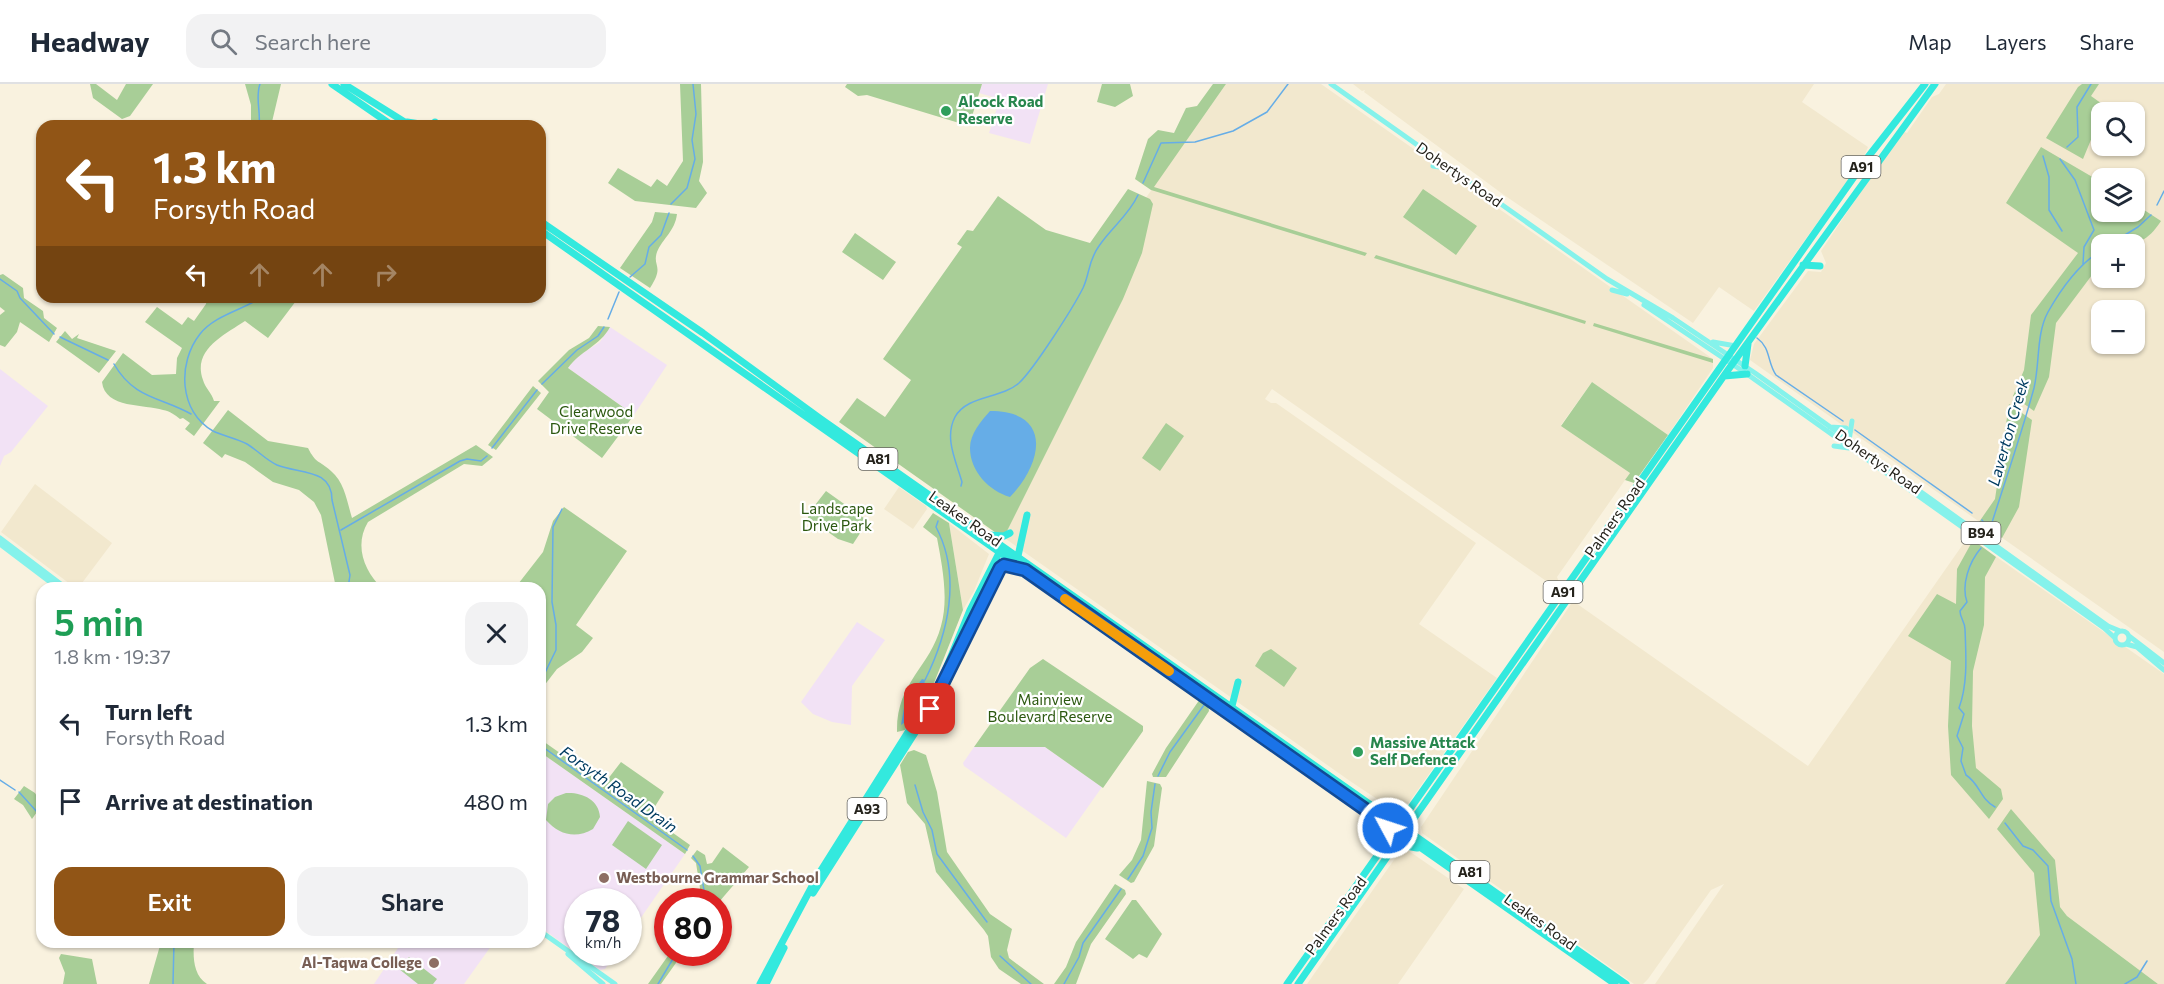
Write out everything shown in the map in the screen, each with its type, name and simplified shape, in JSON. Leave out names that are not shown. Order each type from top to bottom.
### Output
[{"type":"highway","points":[[332,84],[384,120]]},
{"type":"highway","points":[[344,84],[402,120]]},
{"type":"highway","name":"Palmers Road","points":[[1731,360],[1736,346],[1868,157],[1925,84]]},
{"type":"highway","name":"Palmers Road","points":[[1298,984],[1395,844],[1408,815],[1731,360],[1749,341],[1935,84]]},
{"type":"highway","name":"Leakes Road","points":[[546,225],[584,251],[597,265],[616,277],[617,283],[693,338],[1002,550],[1018,556],[1075,595],[1386,824],[1416,836],[1626,984]]},
{"type":"highway","name":"Leakes Road","points":[[546,234],[699,329],[821,419],[987,535],[1025,570],[1221,703],[1232,706],[1380,810],[1425,851],[1615,984]]},
{"type":"highway","points":[[1803,265],[1817,264],[1816,246]]},
{"type":"highway","points":[[693,338],[699,329]]},
{"type":"highway","points":[[1745,366],[1749,341]]},
{"type":"highway","points":[[1721,375],[1747,374]]},
{"type":"highway","points":[[1018,556],[1017,549],[1028,515]]},
{"type":"highway","points":[[987,535],[1004,536],[1010,533]]},
{"type":"highway","name":"A93","points":[[820,877],[939,695],[1000,568],[1002,550]]},
{"type":"highway","name":"A93","points":[[766,984],[806,901],[938,686],[970,610],[1002,550]]},
{"type":"highway","points":[[1000,568],[1008,565],[1025,570]]},
{"type":"highway","points":[[1075,595],[1077,607]]},
{"type":"highway","name":"Palmers Road","points":[[1287,984],[1381,853],[1418,812],[1558,606]]},
{"type":"highway","points":[[1232,706],[1238,682]]},
{"type":"highway","points":[[1380,810],[1400,816],[1408,815]]},
{"type":"highway","points":[[1416,836],[1418,812]]},
{"type":"highway","points":[[1381,853],[1388,832],[1386,824]]},
{"type":"highway","points":[[1395,844],[1425,851]]},
{"type":"highway","name":"A93","points":[[760,984],[780,952]]},
{"type":"main road","name":"Dohertys Road","points":[[1331,84],[1639,301],[1717,354],[1745,366],[2108,626],[2120,631]]},
{"type":"main road","points":[[1433,166],[1447,168],[1478,188]]},
{"type":"main road","points":[[1612,290],[1624,292],[1639,301]]},
{"type":"main road","name":"Dohertys Road","points":[[1633,296],[1673,318],[1706,340],[1747,374],[1832,436],[2101,625],[2115,638]]},
{"type":"main road","points":[[1706,340],[1736,346]]},
{"type":"main road","points":[[1717,354],[1721,375]]},
{"type":"main road","points":[[1849,441],[1852,421]]},
{"type":"main road","points":[[1828,427],[1846,428]]},
{"type":"main road","points":[[1832,436],[1832,448],[1850,448]]},
{"type":"main road","points":[[0,538],[58,582]]},
{"type":"main road","points":[[0,544],[50,582]]},
{"type":"main road","points":[[2115,638],[2120,631]]},
{"type":"main road","name":"B94","points":[[2120,631],[2126,631],[2129,636],[2164,663]]},
{"type":"main road","points":[[2126,644],[2129,636]]},
{"type":"main road","name":"B94","points":[[2115,638],[2119,645],[2137,647],[2164,670]]},
{"type":"main road","points":[[546,936],[602,981],[615,984]]},
{"type":"main road","points":[[546,936],[602,981]]},
{"type":"shaded area","points":[[982,84],[1048,84],[1030,144],[989,133],[1000,99],[979,93]]},
{"type":"shaded area","points":[[1226,84],[1321,84],[1713,359],[1713,368],[1668,435],[1592,382],[1561,425],[1630,473],[1557,577],[1561,587],[1559,590],[1272,389],[1265,399],[1276,403],[1476,543],[1419,624],[1497,678],[1405,808],[1400,810],[1389,807],[1350,781],[939,492]]},
{"type":"shaded area","points":[[1353,84],[1814,84],[1802,102],[1868,147],[1863,159],[1754,311],[1719,287],[1693,323],[1504,195],[1364,92],[1365,90],[1362,91]]},
{"type":"shaded area","points":[[1946,84],[2164,84],[2164,652],[1750,360],[1754,344],[1808,271],[1821,272],[1826,263],[1821,251],[1902,131],[1907,133],[1932,97],[1939,94]]},
{"type":"shaded area","points":[[610,327],[667,365],[634,415],[568,368],[577,357],[600,342]]},
{"type":"shaded area","points":[[0,369],[48,406],[11,452],[4,456],[0,466]]},
{"type":"shaded area","points":[[35,484],[112,543],[83,582],[67,582],[1,532]]},
{"type":"shaded area","points":[[899,487],[927,509],[913,529],[884,509]]},
{"type":"shaded area","points":[[949,523],[989,554],[974,591],[963,610]]},
{"type":"shaded area","points":[[1968,537],[2164,674],[2164,984],[2158,984],[2067,916],[2060,907],[2005,984],[1655,984],[1724,884],[1711,890],[1648,979],[1643,984],[1634,984],[1422,833],[1421,827],[1573,601],[1808,766]]},
{"type":"shaded area","points":[[857,622],[885,640],[852,686],[851,725],[832,722],[813,714],[801,702]]},
{"type":"shaded area","points":[[974,747],[1045,747],[1102,787],[1066,838],[964,766],[963,763]]},
{"type":"shaded area","name":"Westbourne Grammar School","points":[[546,756],[685,854],[661,888],[654,888],[654,899],[642,916],[642,888],[564,888],[564,944],[546,931]]},
{"type":"shaded area","points":[[1403,847],[1464,889],[1398,984],[1307,984]]},
{"type":"shaded area","name":"Al-Taqwa College","points":[[398,948],[490,948],[464,984],[374,984]]},
{"type":"shaded area","name":"Westbourne Grammar School","points":[[594,966],[607,966],[600,970]]},
{"type":"green space","points":[[90,84],[96,84],[117,100],[126,84],[153,84],[130,116],[122,119],[93,98]]},
{"type":"green space","points":[[245,84],[281,84],[272,120],[251,120],[251,105]]},
{"type":"green space","points":[[680,84],[701,84],[703,162],[699,181],[707,193],[696,208],[635,201],[608,183],[618,168],[651,187],[657,179],[667,186],[683,161]]},
{"type":"green space","name":"Alcock Road Reserve","points":[[847,84],[982,84],[969,126],[867,95],[858,96],[845,87]]},
{"type":"green space","points":[[1102,84],[1130,84],[1133,96],[1115,107],[1097,102]]},
{"type":"green space","points":[[1213,84],[1226,84],[1154,187],[1367,253],[1365,256],[1151,190],[1135,179],[1148,139],[1158,130],[1174,133],[1186,108],[1197,106]]},
{"type":"green space","points":[[2082,84],[2099,84],[2091,96],[2099,102],[2091,102],[2091,140],[2083,159],[2046,138]]},
{"type":"green space","points":[[2041,147],[2091,176],[2091,222],[2145,222],[2145,211],[2161,221],[2145,238],[2145,234],[2091,234],[2091,276],[2056,323],[2049,377],[2034,411],[2013,396],[2024,370],[2031,315],[2078,253],[2006,203]]},
{"type":"green space","points":[[1128,189],[1150,199],[1153,204],[1142,253],[1123,299],[1006,533],[999,535],[839,422],[857,398],[885,417],[911,380],[883,359],[962,247],[957,244],[967,230],[973,231],[998,196],[1046,230],[1090,243]]},
{"type":"green space","points":[[1423,189],[1477,226],[1456,255],[1403,217]]},
{"type":"green space","points":[[655,212],[677,214],[674,225],[657,252],[657,275],[650,288],[620,268],[652,222]]},
{"type":"green space","points":[[855,233],[896,262],[883,280],[842,252]]},
{"type":"green space","points":[[1376,255],[1586,321],[1585,324],[1374,258]]},
{"type":"green space","points":[[3,274],[23,288],[24,298],[43,311],[44,318],[57,328],[49,342],[20,322],[17,332],[5,347],[0,345],[0,315],[5,311],[0,307],[0,275]]},
{"type":"green space","points":[[294,303],[268,338],[245,321],[212,344],[202,360],[201,369],[205,386],[214,401],[220,401],[194,436],[185,429],[190,423],[183,418],[180,419],[172,413],[155,408],[127,404],[110,397],[102,382],[123,353],[152,375],[176,374],[177,358],[182,348],[145,322],[157,307],[182,325],[188,317],[194,321],[206,304]]},
{"type":"green space","points":[[1594,323],[1713,359],[1713,363],[1593,326]]},
{"type":"green space","name":"Clearwood Drive Reserve","points":[[598,326],[610,327],[601,339],[568,368],[634,415],[602,458],[537,409],[549,392],[538,381],[569,350],[589,338]]},
{"type":"green space","points":[[65,331],[72,339],[79,334],[77,338],[116,351],[99,373],[56,342]]},
{"type":"green space","points":[[1592,382],[1668,435],[1634,483],[1625,480],[1630,473],[1561,426]]},
{"type":"green space","points":[[533,386],[541,393],[496,450],[488,445]]},
{"type":"green space","points":[[2009,404],[2032,420],[2019,507],[2002,538],[1979,522],[1995,499]]},
{"type":"green space","points":[[228,410],[268,441],[308,448],[316,459],[336,476],[345,493],[352,518],[476,445],[493,457],[482,466],[464,464],[368,522],[362,540],[363,557],[370,574],[377,582],[335,582],[321,515],[314,502],[299,490],[273,482],[245,462],[225,454],[222,458],[203,443]]},
{"type":"green space","points":[[1166,423],[1184,436],[1160,471],[1142,458]]},
{"type":"green space","name":"Landscape Drive Park","points":[[826,491],[868,521],[853,544],[838,539],[808,518],[808,514]]},
{"type":"green space","points":[[564,507],[627,551],[576,625],[593,638],[582,652],[557,669],[546,683],[546,582],[520,582],[543,552],[553,521]]},
{"type":"green space","points":[[933,513],[949,523],[963,610],[934,683],[905,730],[897,732],[902,700],[936,641],[943,615],[944,582],[937,538],[923,527]]},
{"type":"green space","points":[[1973,540],[1996,557],[1985,577],[1984,625],[1973,671],[1972,726],[1976,768],[2001,789],[2003,799],[1989,819],[1951,775],[1948,726],[1951,661],[1908,636],[1937,594],[1956,604],[1957,569]]},
{"type":"green space","points":[[1271,649],[1297,668],[1284,687],[1255,666],[1263,653]]},
{"type":"green space","name":"Mainview Boulevard Reserve","points":[[1043,659],[1143,726],[1143,731],[1103,788],[1045,747],[974,747],[1030,668]]},
{"type":"green space","points":[[1200,699],[1208,704],[1209,711],[1166,777],[1153,777],[1152,774],[1166,748]]},
{"type":"green space","points":[[546,743],[604,784],[621,762],[664,792],[649,816],[690,845],[685,854],[546,756]]},
{"type":"green space","points":[[914,750],[926,755],[937,792],[947,852],[990,914],[1012,929],[1007,950],[1009,958],[1044,984],[1021,984],[999,969],[991,957],[988,936],[936,872],[925,824],[907,803],[900,765],[908,752]]},
{"type":"green space","points":[[1147,781],[1160,784],[1162,788],[1154,846],[1134,882],[1131,883],[1119,875],[1132,860],[1141,840]]},
{"type":"green space","points":[[24,786],[35,793],[36,813],[32,819],[23,805],[14,799]]},
{"type":"green space","points":[[566,793],[583,795],[593,801],[600,817],[593,829],[580,834],[568,834],[556,829],[546,820],[548,804],[555,797]]},
{"type":"green space","points":[[2011,809],[2055,860],[2060,907],[2067,916],[2158,984],[2005,984],[2040,935],[2034,873],[1997,829]]},
{"type":"green space","points":[[628,821],[662,845],[646,869],[612,845]]},
{"type":"green space","points":[[723,847],[749,867],[731,888],[700,888],[696,863],[691,858],[697,850],[705,855],[707,864],[712,863]]},
{"type":"green space","points":[[1115,884],[1125,890],[1126,894],[1091,944],[1076,984],[1054,984],[1066,967],[1076,942]]},
{"type":"green space","points":[[1132,900],[1136,900],[1162,934],[1147,958],[1139,954],[1133,959],[1105,939]]},
{"type":"green space","points":[[159,948],[194,948],[196,971],[207,984],[149,984]]},
{"type":"green space","points":[[61,954],[92,959],[97,984],[63,984],[65,973],[59,958]]},
{"type":"green space","points":[[409,957],[437,979],[433,984],[418,984],[399,969]]},
{"type":"green space","points":[[661,966],[674,966],[661,984],[648,984]]},
{"type":"water","points":[[990,411],[1010,413],[1024,420],[1033,429],[1036,441],[1035,455],[1030,469],[1010,497],[988,485],[973,465],[970,448],[972,438]]},
{"type":"water","points":[[922,679],[925,680],[924,686],[905,722],[901,725],[905,702]]},
{"type":"waterway","points":[[259,120],[260,84]]},
{"type":"waterway","name":"Forsyth Road Drain","points":[[671,204],[687,188],[695,159],[692,140],[696,114],[693,84]]},
{"type":"waterway","points":[[1143,183],[1161,143],[1195,142],[1233,131],[1267,112],[1288,84]]},
{"type":"waterway","points":[[2067,147],[2078,137],[2077,107],[2091,84]]},
{"type":"waterway","points":[[2043,156],[2049,177],[2049,210],[2062,231]]},
{"type":"waterway","points":[[2060,159],[2075,180],[2094,230],[2084,247],[2083,264]]},
{"type":"waterway","name":"Laverton Creek","points":[[2157,205],[2164,191]]},
{"type":"waterway","points":[[961,486],[962,482],[951,441],[955,417],[968,405],[1012,388],[1026,376],[1078,297],[1095,251],[1130,209],[1138,195]]},
{"type":"waterway","name":"Forsyth Road Drain","points":[[630,277],[645,264],[649,247],[661,235],[669,213]]},
{"type":"waterway","name":"Laverton Creek","points":[[2126,234],[2151,215]]},
{"type":"waterway","name":"Laverton Creek","points":[[1989,532],[2034,388],[2044,321],[2065,286],[2091,258]]},
{"type":"waterway","points":[[0,279],[17,291],[20,298],[54,334]]},
{"type":"waterway","points":[[608,319],[619,292]]},
{"type":"waterway","points":[[252,303],[221,317],[200,334],[193,346],[185,372],[188,400],[193,412],[213,431],[247,444],[277,465],[313,474],[326,482],[331,490],[350,575],[349,582]]},
{"type":"waterway","points":[[542,384],[577,350],[598,336],[604,327]]},
{"type":"waterway","points":[[60,337],[108,360]]},
{"type":"waterway","points":[[1757,338],[1765,346],[1776,375],[1843,421]]},
{"type":"waterway","points":[[114,364],[122,376],[139,391],[191,414]]},
{"type":"waterway","points":[[492,448],[537,390]]},
{"type":"waterway","points":[[1855,430],[1972,513]]},
{"type":"waterway","points":[[341,530],[460,461],[467,459],[481,461],[487,456]]},
{"type":"waterway","name":"Forsyth Road Drain","points":[[546,671],[556,650],[556,625],[552,602],[553,527],[562,509]]},
{"type":"waterway","points":[[1982,520],[1989,531]]},
{"type":"waterway","points":[[925,680],[940,644],[949,605],[948,565],[944,546],[936,527],[938,521]]},
{"type":"waterway","name":"Laverton Creek","points":[[1981,548],[1967,574],[1965,588],[1967,602],[1960,611],[1965,627],[1966,669],[1959,708],[1964,714],[1957,736],[1963,748],[1961,761],[1966,775],[1986,800],[1995,807]]},
{"type":"waterway","points":[[1158,776],[1170,752],[1204,705]]},
{"type":"waterway","name":"Forsyth Road Drain","points":[[546,749],[687,850]]},
{"type":"waterway","points":[[0,780],[15,790]]},
{"type":"waterway","points":[[1128,879],[1143,856],[1152,828],[1151,812],[1155,784]]},
{"type":"waterway","points":[[915,785],[923,812],[932,830],[937,854],[987,922]]},
{"type":"waterway","points":[[19,792],[36,811]]},
{"type":"waterway","name":"Laverton Creek","points":[[2005,823],[2023,846],[2033,850],[2048,866],[2051,901],[2072,959],[2076,984]]},
{"type":"waterway","name":"Forsyth Road Drain","points":[[693,856],[700,866],[704,888]]},
{"type":"waterway","points":[[1064,984],[1079,957],[1083,943],[1121,889]]},
{"type":"waterway","points":[[173,984],[174,948]]},
{"type":"waterway","points":[[1000,956],[1031,984]]},
{"type":"waterway","points":[[2125,984],[2137,977],[2147,961]]},
{"type":"waterway","name":"Forsyth Road Drain","points":[[658,984],[669,966]]},
{"type":"slow traffic","points":[[1065,599],[1169,671]]},
{"type":"place","name":"Alcock Road Reserve","points":[[946,111]]},
{"type":"place","name":"Massive Attack Self Defence","points":[[1358,752]]},
{"type":"place","name":"Westbourne Grammar School","points":[[604,878]]},
{"type":"place","name":"Al-Taqwa College","points":[[434,963]]},
{"type":"route","points":[[930,709],[946,681],[1000,568],[1004,565],[1013,566],[1025,570],[1388,825],[1388,828]]}]
